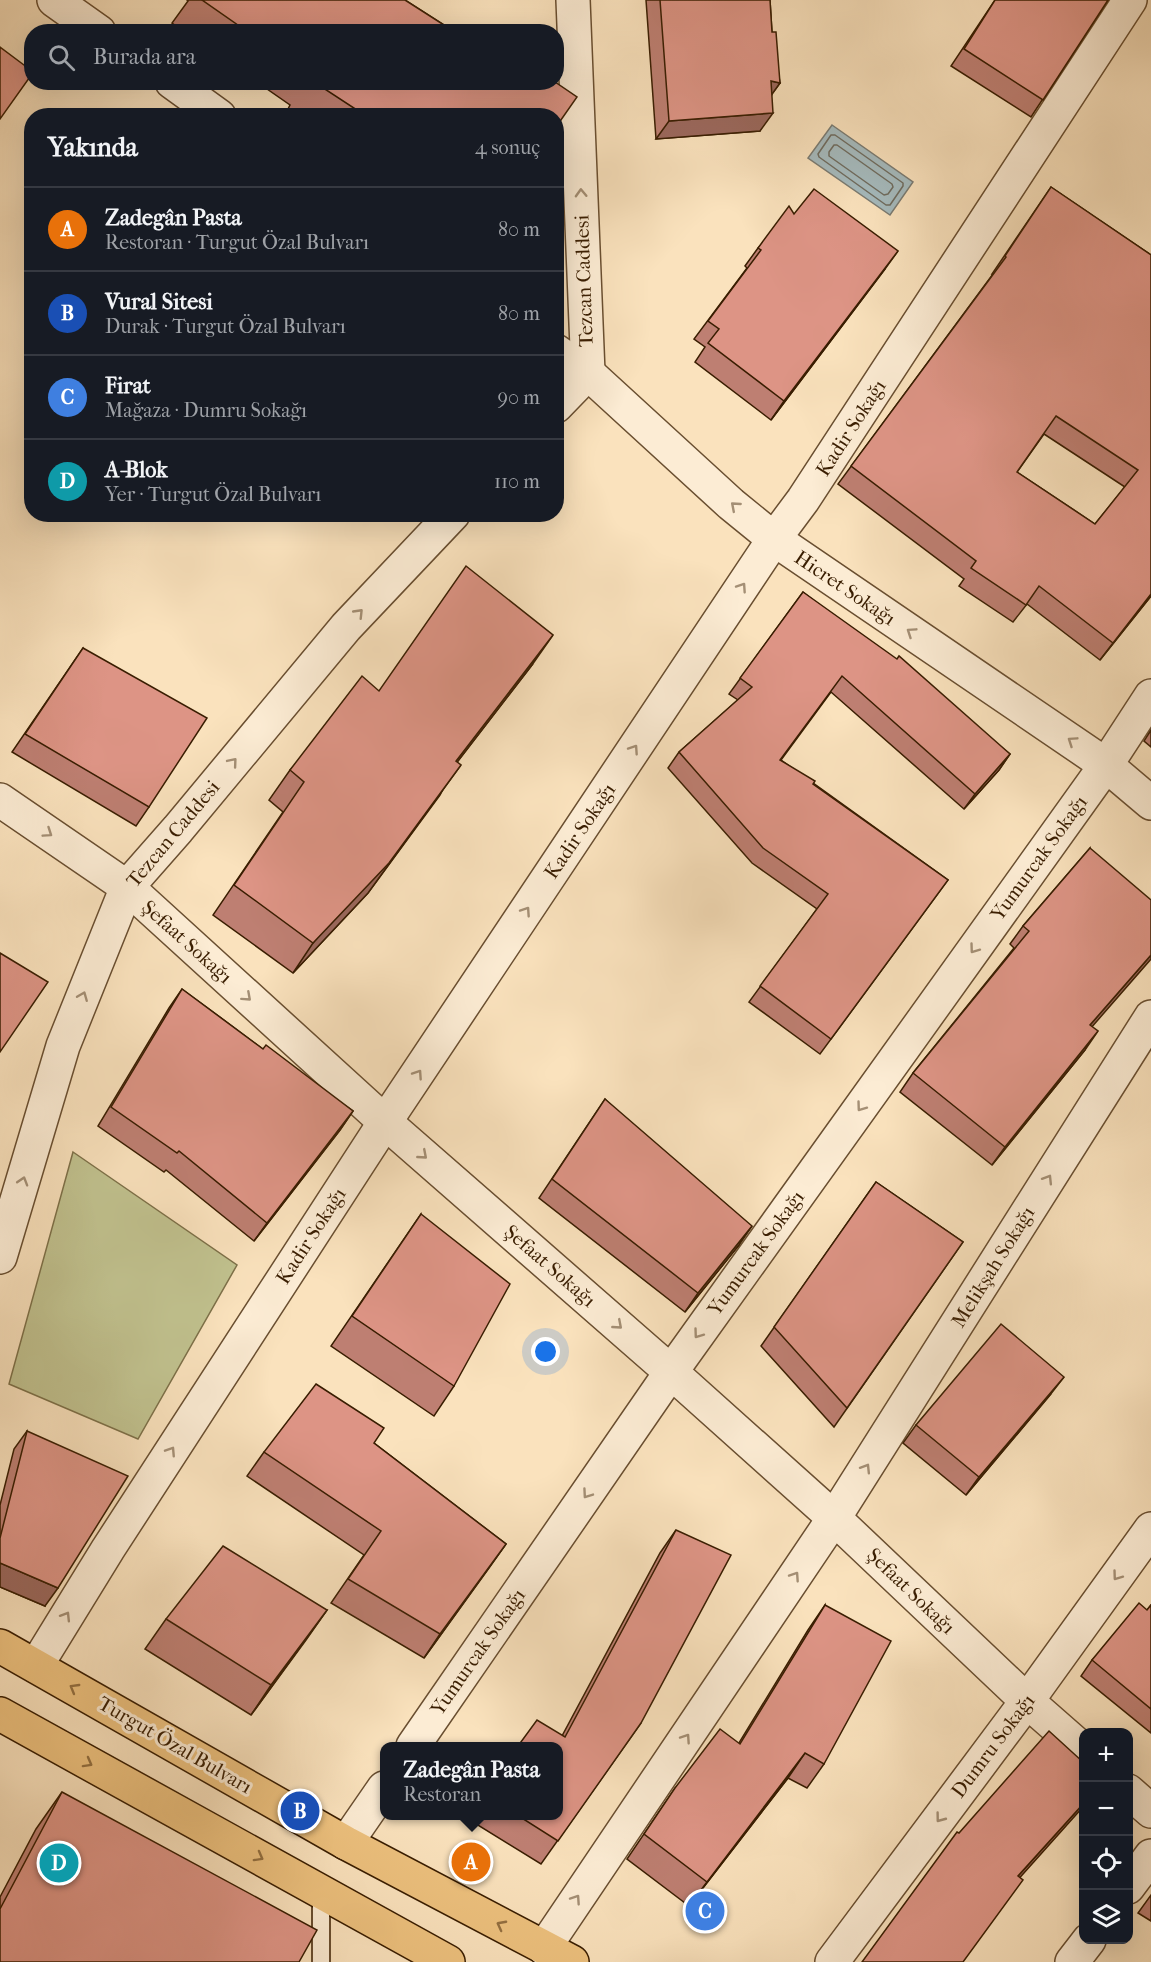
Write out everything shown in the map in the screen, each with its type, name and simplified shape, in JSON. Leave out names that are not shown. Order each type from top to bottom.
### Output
[{"type":"main road","name":"Turgut Özal Bulvarı","points":[[0,1646],[346,1843],[558,1955]]},
{"type":"main road","points":[[0,1714],[448,1962]]},
{"type":"street","points":[[54,0],[88,24]]},
{"type":"street","name":"Tezcan Caddesi","points":[[564,398],[588,373],[573,0]]},
{"type":"street","name":"Kadir Sokağı","points":[[36,1666],[108,1549],[385,1122],[774,539],[803,500],[1130,0]]},
{"type":"street","points":[[183,90],[208,108]]},
{"type":"street","name":"Hicret Sokağı","points":[[564,356],[588,373],[731,504],[774,539],[1106,765],[1151,803]]},
{"type":"street","name":"Tezcan Caddesi","points":[[0,1257],[63,1046],[127,887],[346,627],[445,522]]},
{"type":"street","name":"Yumurcak Sokağı","points":[[415,1742],[671,1372],[1106,765],[1151,696]]},
{"type":"street","name":"Şefaat Sokağı","points":[[0,800],[127,887],[385,1122],[834,1518],[1079,1747]]},
{"type":"street","name":"Melikşah Sokağı","points":[[834,1518],[1151,1017]]},
{"type":"street","points":[[558,1955],[834,1518]]},
{"type":"street","name":"Dumru Sokağı","points":[[832,1962],[1027,1701],[1151,1528]]},
{"type":"street","points":[[346,1843],[380,1794]]},
{"type":"street","points":[[1133,1795],[1151,1811]]},
{"type":"street","points":[[1133,1880],[1151,1856]]},
{"type":"street","points":[[1072,1962],[1086,1944]]},
{"type":"lane","points":[[321,1892],[321,1962]]},
{"type":"green space","points":[[73,1152],[237,1265],[138,1439],[9,1384]]},
{"type":"water","points":[[832,125],[913,182],[890,215],[808,158]]},
{"type":"building","points":[[202,0],[405,0],[442,24],[236,24]]},
{"type":"building","points":[[660,0],[770,0],[772,32],[776,32],[780,83],[771,81],[773,113],[669,121]]},
{"type":"building","points":[[995,0],[1108,0],[1043,100],[964,49]]},
{"type":"building","points":[[0,47],[24,65],[24,85],[0,119]]},
{"type":"building","points":[[564,88],[577,97],[564,116],[564,108],[354,108],[326,90],[564,90]]},
{"type":"building","points":[[1051,187],[1151,255],[1151,594],[1113,643],[1039,586],[1026,605],[971,568],[976,561],[851,466],[1005,256]],"holes":[[[1056,416],[1138,470],[1095,524],[1017,472]]]},
{"type":"building","points":[[814,189],[898,251],[784,401],[708,343],[719,329],[708,321],[761,250],[758,248],[789,206],[794,214]]},
{"type":"building","points":[[466,566],[553,635],[456,761],[461,765],[389,863],[313,943],[234,885],[304,782],[290,770],[362,676],[379,691]]},
{"type":"building","points":[[803,592],[897,659],[899,656],[1010,754],[975,794],[842,676],[780,760],[815,781],[813,784],[948,880],[831,1039],[760,986],[828,894],[763,848],[679,752],[752,687],[740,678]]},
{"type":"building","points":[[83,648],[207,718],[149,807],[25,734]]},
{"type":"building","points":[[1090,848],[1151,900],[1151,955],[1090,1025],[1098,1031],[1005,1147],[913,1073],[1029,931],[1023,926]]},
{"type":"building","points":[[0,953],[48,982],[0,1052]]},
{"type":"building","points":[[182,989],[263,1049],[266,1045],[353,1111],[267,1223],[179,1151],[177,1153],[111,1107]]},
{"type":"building","points":[[605,1099],[752,1226],[698,1293],[552,1179]]},
{"type":"building","points":[[876,1182],[963,1242],[847,1408],[774,1327]]},
{"type":"building","points":[[421,1214],[510,1284],[454,1386],[352,1316]]},
{"type":"building","points":[[1001,1324],[1064,1377],[979,1477],[916,1425]]},
{"type":"building","points":[[316,1384],[384,1428],[374,1443],[506,1544],[440,1634],[348,1579],[381,1531],[264,1452]]},
{"type":"building","points":[[27,1431],[128,1476],[58,1588],[0,1563],[0,1538]]},
{"type":"building","points":[[676,1530],[731,1555],[641,1723],[558,1841],[525,1820],[563,1820],[563,1742],[521,1742],[537,1720],[565,1737]]},
{"type":"building","points":[[223,1546],[327,1610],[271,1685],[166,1619]]},
{"type":"building","points":[[1139,1603],[1147,1610],[1151,1605],[1151,1709],[1092,1660]]},
{"type":"building","points":[[825,1605],[891,1641],[824,1764],[805,1753],[707,1882],[644,1834],[675,1788],[720,1729],[740,1744]]},
{"type":"building","points":[[1049,1731],[1079,1758],[1079,1808],[1018,1876],[1023,1880],[963,1962],[862,1962],[957,1832],[959,1833]]},
{"type":"building","points":[[62,1792],[317,1930],[299,1962],[0,1962],[0,1909]]},
{"type":"place","name":"Vural Sitesi","points":[[300,1811]]},
{"type":"place","name":"Zadegân Pasta","points":[[471,1862]]},
{"type":"place","name":"A-Blok","points":[[59,1863]]},
{"type":"place","name":"Firat","points":[[705,1911]]}]
